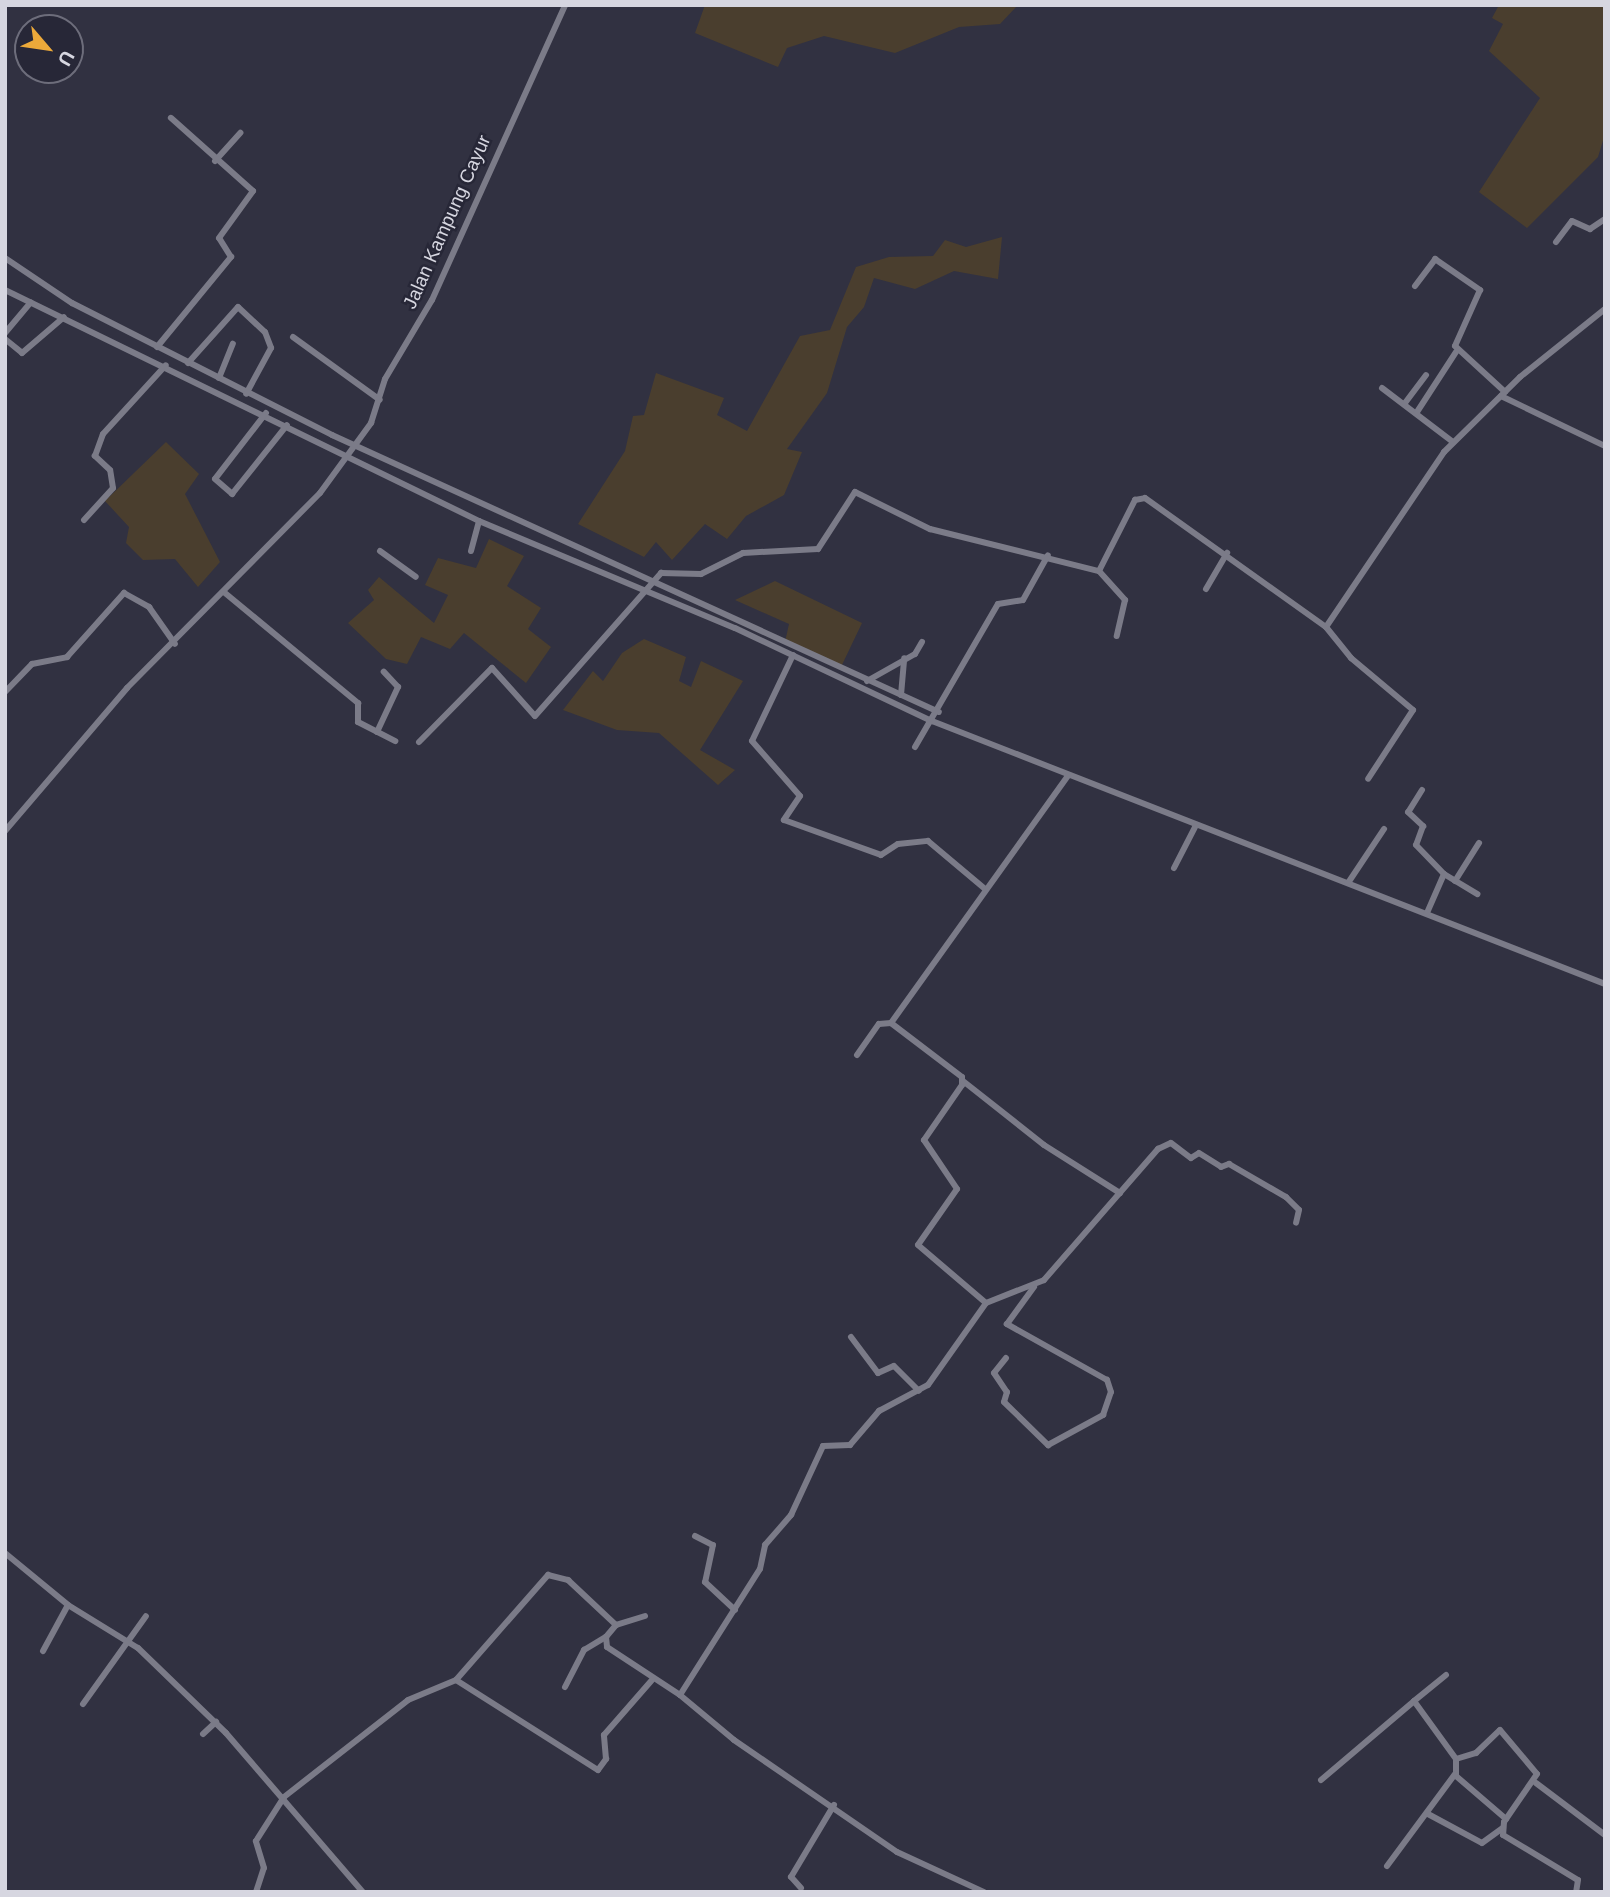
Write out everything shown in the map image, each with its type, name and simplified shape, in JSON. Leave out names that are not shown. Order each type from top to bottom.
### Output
[{"type":"street","name":"Jalan Kampung Cayur","points":[[5,831],[122,694],[225,593],[320,493],[350,449],[380,400],[565,5]]},
{"type":"street","points":[[157,347],[231,257],[219,238],[253,191],[215,161],[171,118]]},
{"type":"street","points":[[215,161],[240,133]]},
{"type":"street","points":[[1556,242],[1572,221],[1590,229],[1605,219]]},
{"type":"street","points":[[5,258],[72,303],[219,377],[479,520],[793,655],[863,690],[936,716],[1068,776],[1605,984]]},
{"type":"street","points":[[1415,286],[1435,259],[1481,293],[1459,327],[1456,352],[1417,412]]},
{"type":"street","points":[[5,290],[287,425],[350,449],[652,581],[901,695],[936,716]]},
{"type":"street","points":[[5,333],[31,302]]},
{"type":"street","points":[[188,363],[238,307],[265,332],[271,348],[242,402]]},
{"type":"street","points":[[1326,627],[1453,442],[1503,394],[1605,309]]},
{"type":"street","points":[[5,339],[22,353],[64,317]]},
{"type":"street","points":[[293,337],[380,400]]},
{"type":"street","points":[[219,377],[233,344]]},
{"type":"street","points":[[1456,352],[1503,394],[1605,446]]},
{"type":"street","points":[[84,520],[113,488],[110,470],[96,456],[103,434],[166,365]]},
{"type":"street","points":[[1405,403],[1426,375]]},
{"type":"street","points":[[1382,388],[1453,442]]},
{"type":"street","points":[[266,414],[215,479],[232,494],[287,425]]},
{"type":"street","points":[[419,742],[492,668],[535,716],[588,650],[647,593],[652,581],[675,569],[701,574],[743,553],[818,549],[855,492],[930,528],[1048,555],[1099,571],[1125,600],[1117,636]]},
{"type":"street","points":[[1099,571],[1138,498],[1227,553],[1326,627],[1351,658],[1413,710],[1368,779]]},
{"type":"street","points":[[471,551],[479,520]]},
{"type":"street","points":[[380,551],[416,577]]},
{"type":"street","points":[[1206,589],[1227,553]]},
{"type":"street","points":[[915,747],[936,716],[998,604],[1023,600],[1048,555]]},
{"type":"street","points":[[5,692],[33,664],[67,657],[124,593],[149,607],[175,643]]},
{"type":"street","points":[[225,593],[358,703],[356,720],[395,741]]},
{"type":"street","points":[[863,690],[868,680],[904,658],[922,642]]},
{"type":"street","points":[[793,655],[766,699],[752,741],[800,796],[784,820],[881,855],[898,844],[928,841],[984,888]]},
{"type":"street","points":[[901,695],[904,658]]},
{"type":"street","points":[[377,732],[398,687],[384,672]]},
{"type":"street","points":[[891,1023],[984,888],[1068,776]]},
{"type":"street","points":[[1422,790],[1408,812],[1423,826],[1416,845],[1444,874],[1477,894]]},
{"type":"street","points":[[1174,868],[1196,825]]},
{"type":"street","points":[[1348,883],[1384,829]]},
{"type":"street","points":[[1455,881],[1479,843]]},
{"type":"street","points":[[1427,913],[1444,874]]},
{"type":"street","points":[[857,1055],[879,1024],[891,1023],[1044,1146],[1119,1193]]},
{"type":"street","points":[[963,1081],[924,1140],[957,1189],[918,1245],[986,1303]]},
{"type":"street","points":[[1006,1357],[994,1373],[1007,1392],[1004,1402],[1048,1445],[1103,1415],[1111,1392],[1107,1380],[1007,1324],[1034,1287],[1119,1193],[1171,1143],[1191,1158],[1199,1153],[1221,1167],[1229,1164],[1286,1197],[1299,1210],[1296,1223]]},
{"type":"street","points":[[680,1695],[760,1569],[765,1545],[791,1515],[823,1446],[850,1445],[879,1412],[919,1391],[986,1303],[1034,1287]]},
{"type":"street","points":[[851,1338],[878,1373],[894,1366],[919,1391]]},
{"type":"street","points":[[695,1536],[713,1545],[705,1582],[735,1610]]},
{"type":"street","points":[[5,1553],[68,1605],[126,1639],[216,1723],[284,1797],[362,1891]]},
{"type":"street","points":[[258,1891],[264,1868],[256,1841],[284,1797],[408,1700],[456,1680],[552,1572],[601,1606],[616,1625]]},
{"type":"street","points":[[43,1651],[68,1605]]},
{"type":"street","points":[[83,1704],[126,1639],[146,1616]]},
{"type":"street","points":[[565,1687],[584,1650],[606,1637],[616,1625],[645,1616]]},
{"type":"street","points":[[606,1637],[618,1658],[680,1695],[734,1740],[834,1805],[897,1852],[984,1892]]},
{"type":"street","points":[[1321,1780],[1446,1675]]},
{"type":"street","points":[[456,1680],[598,1770],[606,1759],[604,1735],[652,1680]]},
{"type":"street","points":[[1387,1866],[1455,1774],[1456,1759],[1414,1701]]},
{"type":"street","points":[[202,1734],[216,1723]]},
{"type":"street","points":[[1428,1814],[1482,1843],[1503,1828],[1506,1819],[1536,1783],[1537,1774],[1500,1730],[1466,1759],[1456,1759]]},
{"type":"street","points":[[1455,1774],[1506,1819]]},
{"type":"street","points":[[1536,1783],[1605,1835]]},
{"type":"street","points":[[801,1888],[791,1877],[834,1805]]},
{"type":"street","points":[[1503,1828],[1538,1860],[1578,1880],[1576,1892]]},
{"type":"shaded area","points":[[705,5],[1018,5],[1000,24],[959,27],[895,53],[824,36],[787,48],[778,67],[695,33]]},
{"type":"shaded area","points":[[1499,5],[1605,5],[1605,134],[1598,157],[1527,228],[1479,192],[1540,98],[1489,51],[1503,24],[1492,18]]},
{"type":"shaded area","points":[[1002,237],[998,279],[954,271],[915,289],[874,278],[864,307],[847,327],[827,393],[787,449],[802,452],[784,495],[746,516],[727,539],[705,524],[672,560],[656,542],[644,557],[578,524],[625,451],[633,416],[644,415],[656,373],[724,398],[717,415],[747,431],[800,336],[830,330],[856,267],[889,257],[933,256],[945,240],[966,247]]},
{"type":"shaded area","points":[[166,442],[199,474],[185,494],[220,562],[198,587],[175,559],[143,560],[126,543],[129,527],[105,501]]},
{"type":"shaded area","points":[[489,539],[524,556],[507,586],[541,608],[528,629],[551,647],[526,683],[464,633],[450,649],[421,637],[407,664],[386,659],[348,623],[374,600],[368,590],[379,577],[434,623],[448,595],[425,585],[438,558],[476,568]]},
{"type":"shaded area","points":[[775,581],[862,623],[840,669],[785,642],[789,624],[735,600]]},
{"type":"shaded area","points":[[644,639],[686,657],[679,681],[691,687],[701,661],[743,681],[700,750],[735,770],[718,785],[659,733],[617,730],[563,710],[593,671],[603,681],[622,653]]}]
